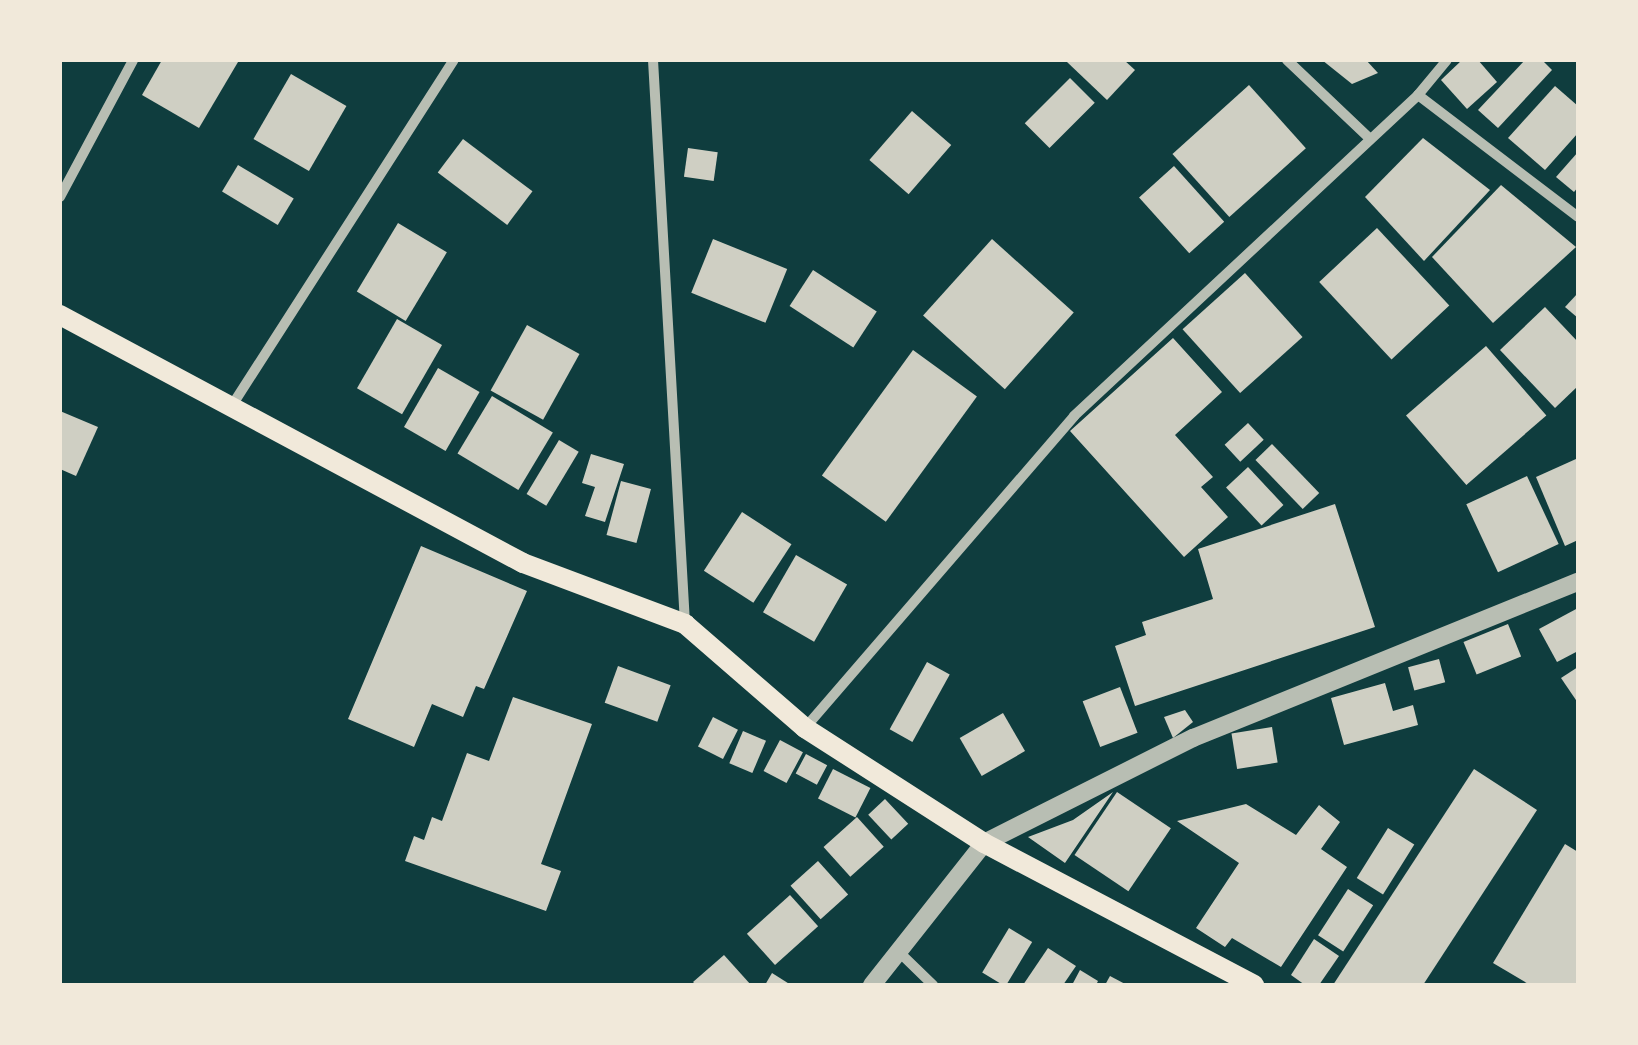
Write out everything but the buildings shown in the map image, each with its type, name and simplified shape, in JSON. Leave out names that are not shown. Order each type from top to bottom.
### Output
[{"type":"main road","points":[[60,314],[523,563],[685,624],[805,728],[984,844],[1254,985]]},
{"type":"street","points":[[60,197],[134,60]]},
{"type":"street","points":[[231,408],[454,60]]},
{"type":"street","points":[[653,60],[685,624]]},
{"type":"street","points":[[1287,60],[1368,138]]},
{"type":"street","points":[[805,728],[1074,416],[1418,95],[1447,60]]},
{"type":"street","points":[[1418,95],[1578,217]]},
{"type":"street","points":[[872,985],[984,844],[1193,738],[1578,582]]},
{"type":"street","points":[[897,950],[933,985]]}]
